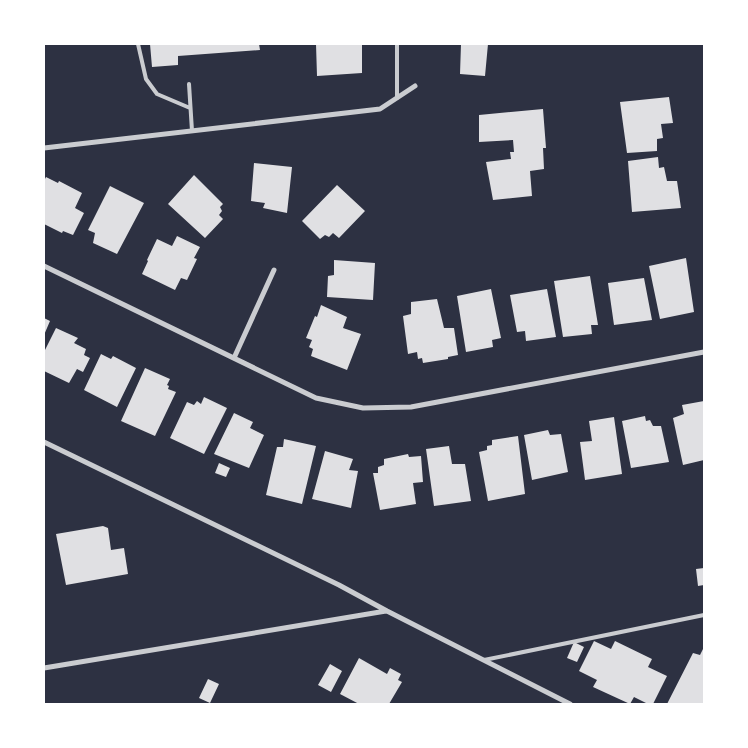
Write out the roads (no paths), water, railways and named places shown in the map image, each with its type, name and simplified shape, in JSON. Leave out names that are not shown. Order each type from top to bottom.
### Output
[{"type":"street","points":[[44,148],[380,109],[415,86]]},
{"type":"street","points":[[44,266],[316,398],[363,408],[411,407],[704,352]]},
{"type":"street","points":[[234,358],[274,270]]},
{"type":"street","points":[[44,442],[330,580],[570,704]]},
{"type":"street","points":[[44,668],[387,611]]},
{"type":"lane","points":[[138,44],[146,79],[157,94],[190,108]]},
{"type":"lane","points":[[397,44],[397,98]]},
{"type":"lane","points":[[189,84],[192,131]]},
{"type":"lane","points":[[484,660],[704,615]]}]
